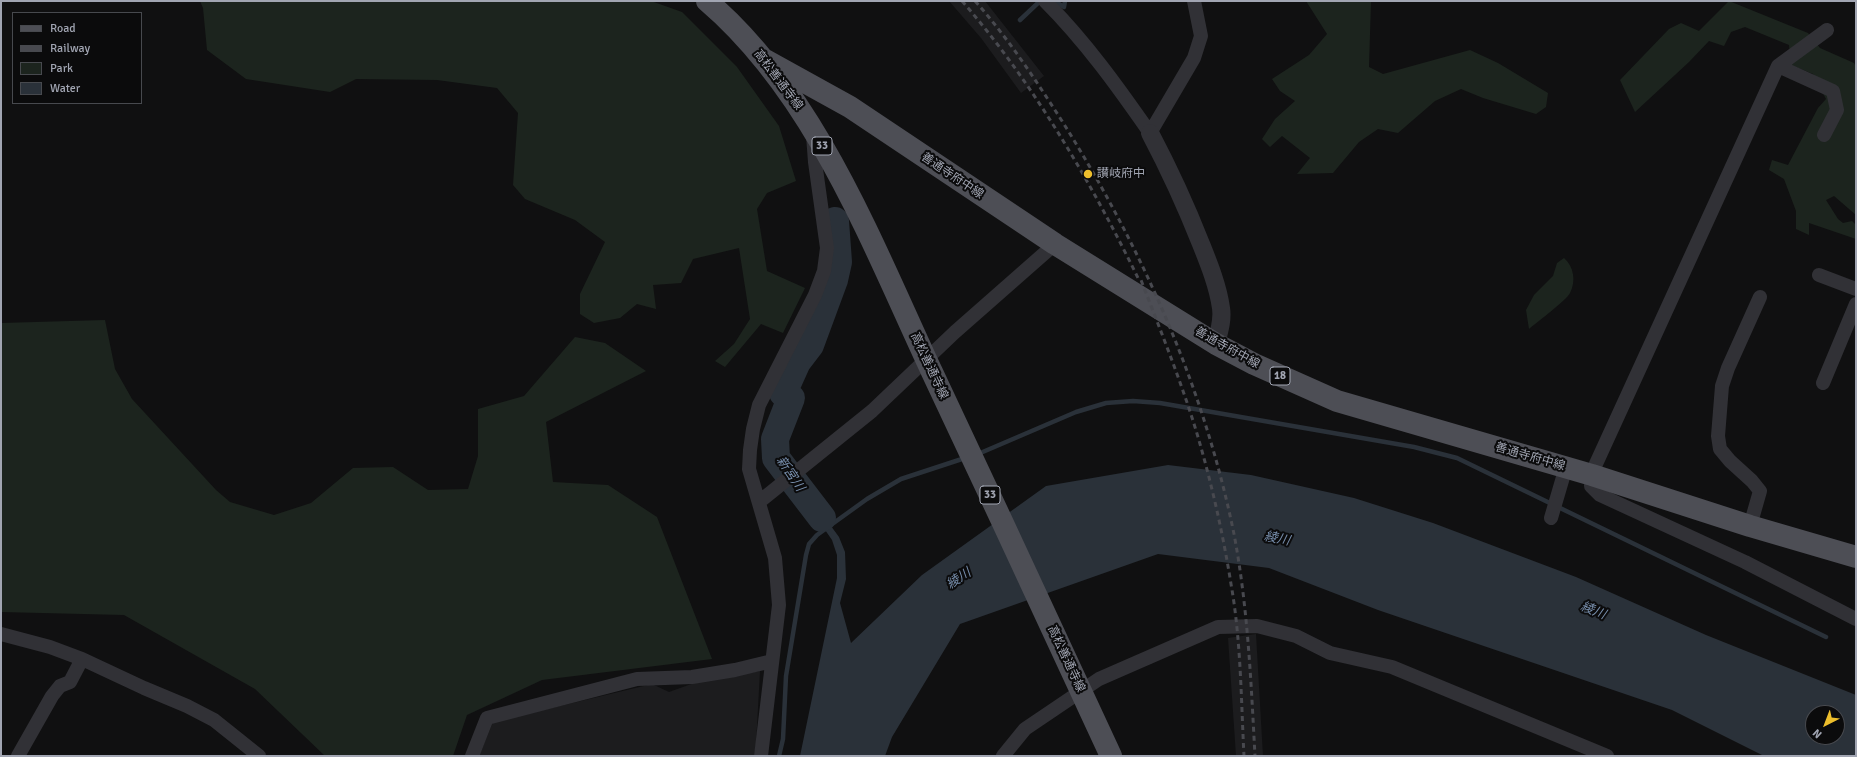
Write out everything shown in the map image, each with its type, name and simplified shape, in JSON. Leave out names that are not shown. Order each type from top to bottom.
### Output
[{"type":"main road","name":"高松善通寺線","points":[[707,1],[738,30],[765,60],[813,129],[855,210],[904,312],[1111,756]]},
{"type":"main road","name":"善通寺府中線","points":[[765,60],[839,101],[1055,244],[1216,344],[1254,364],[1337,401],[1592,475],[1750,526],[1856,557]]},
{"type":"main road","points":[[813,129],[818,115],[825,105],[832,101],[839,101]]},
{"type":"street","points":[[1045,1],[1066,21],[1099,62],[1150,133],[1166,162],[1185,203],[1213,273],[1221,308],[1221,327],[1216,344]]},
{"type":"street","points":[[1150,133],[1194,58],[1201,36],[1194,1]]},
{"type":"street","points":[[1828,30],[1778,66],[1592,475],[1591,486],[1600,495],[1745,562],[1856,619]]},
{"type":"street","points":[[1778,66],[1833,91],[1837,110],[1824,135]]},
{"type":"street","points":[[761,756],[779,605],[775,558],[749,469],[753,429],[759,405],[803,319],[824,271],[827,248],[825,222],[814,162],[813,129]]},
{"type":"street","points":[[759,502],[791,478],[872,411],[955,332],[1055,244]]},
{"type":"street","points":[[1819,275],[1856,289]]},
{"type":"street","points":[[1750,526],[1760,491],[1720,449],[1719,419],[1722,386],[1728,368],[1760,296]]},
{"type":"street","points":[[1823,383],[1856,304]]},
{"type":"street","points":[[1552,513],[1566,468]]},
{"type":"street","points":[[1003,756],[1025,729],[1078,685],[1099,679],[1218,627],[1257,626],[1296,636],[1330,653],[1392,667],[1606,756]]},
{"type":"street","points":[[1,634],[50,647],[82,659],[187,706],[214,720],[259,756]]},
{"type":"street","points":[[18,756],[52,696],[60,686],[70,682],[82,659]]},
{"type":"street","points":[[472,756],[487,718],[637,679],[692,678],[772,661]]},
{"type":"shaded area","points":[[949,1],[985,1],[1044,76],[1021,93],[981,38]]},
{"type":"shaded area","points":[[1256,634],[1263,756],[1236,756],[1228,638]]},
{"type":"shaded area","points":[[760,671],[756,745],[754,756],[479,756],[493,722],[652,684],[669,692],[697,682]]},
{"type":"green space","points":[[200,1],[651,1],[682,12],[737,67],[779,126],[796,181],[767,193],[757,209],[767,271],[805,288],[783,333],[761,324],[725,367],[715,361],[734,344],[750,319],[739,248],[693,259],[681,283],[653,285],[656,309],[637,304],[620,318],[594,323],[580,314],[580,294],[605,242],[575,220],[525,199],[513,185],[518,113],[497,88],[437,80],[356,79],[330,92],[246,79],[207,50],[203,8]]},
{"type":"green space","points":[[1306,1],[1371,1],[1369,67],[1383,74],[1470,50],[1498,63],[1548,93],[1546,107],[1536,114],[1483,98],[1461,89],[1435,101],[1398,133],[1378,129],[1359,142],[1333,173],[1297,174],[1310,158],[1282,136],[1270,147],[1262,139],[1275,119],[1295,101],[1280,91],[1272,79],[1309,55],[1327,34]]},
{"type":"green space","points":[[1729,1],[1808,33],[1820,48],[1854,63],[1856,67],[1856,215],[1834,196],[1826,200],[1838,219],[1843,223],[1852,221],[1856,225],[1856,239],[1809,223],[1809,235],[1796,229],[1796,211],[1784,179],[1769,170],[1772,160],[1788,165],[1818,108],[1826,99],[1813,74],[1791,65],[1789,45],[1745,27],[1731,32],[1724,46],[1709,41],[1689,62],[1635,112],[1620,80],[1669,29],[1681,23],[1699,31]]},
{"type":"green space","points":[[1564,258],[1570,266],[1573,274],[1573,284],[1570,293],[1558,306],[1529,329],[1526,310],[1534,295],[1553,276],[1557,263]]},
{"type":"green space","points":[[105,320],[115,369],[132,399],[216,490],[230,502],[274,515],[311,503],[353,468],[393,467],[428,490],[468,489],[478,456],[478,409],[524,396],[575,337],[605,343],[646,371],[546,422],[553,482],[608,485],[657,517],[712,659],[542,680],[467,715],[453,756],[325,756],[255,689],[124,615],[1,612],[1,323]]},
{"type":"water","name":"綾川","points":[[1168,465],[1251,475],[1354,498],[1433,523],[1576,577],[1706,635],[1856,695],[1856,756],[1764,756],[1672,710],[1378,610],[1269,568],[1158,554],[960,624],[892,737],[885,756],[800,756],[837,578],[837,555],[832,540],[796,488],[801,485],[839,537],[845,552],[846,579],[840,603],[851,643],[922,575],[1046,486]]},
{"type":"waterway","points":[[1020,20],[1040,1]]},
{"type":"waterway","points":[[1054,1],[1064,7],[1065,1]]},
{"type":"waterway","name":"新宮川","points":[[822,518],[776,458],[775,439],[791,398],[783,393],[797,362],[810,345],[834,280],[838,262],[835,221]]},
{"type":"waterway","points":[[978,454],[1076,412],[1106,403],[1133,401],[1160,403],[1414,447],[1457,458],[1826,637]]},
{"type":"waterway","points":[[779,756],[783,739],[786,676],[809,544],[817,535],[867,499],[901,479],[965,458]]},
{"type":"railway","points":[[962,1],[988,32],[1036,98],[1080,169],[1101,205],[1138,278],[1141,280],[1171,358],[1192,417],[1203,455],[1217,510],[1228,565],[1239,648],[1244,756]]},
{"type":"railway","points":[[975,1],[999,29],[1031,74],[1091,169],[1144,269],[1167,320],[1187,372],[1206,425],[1221,479],[1239,562],[1246,617],[1255,756]]},
{"type":"place","name":"讃岐府中","points":[[1088,174]]}]
